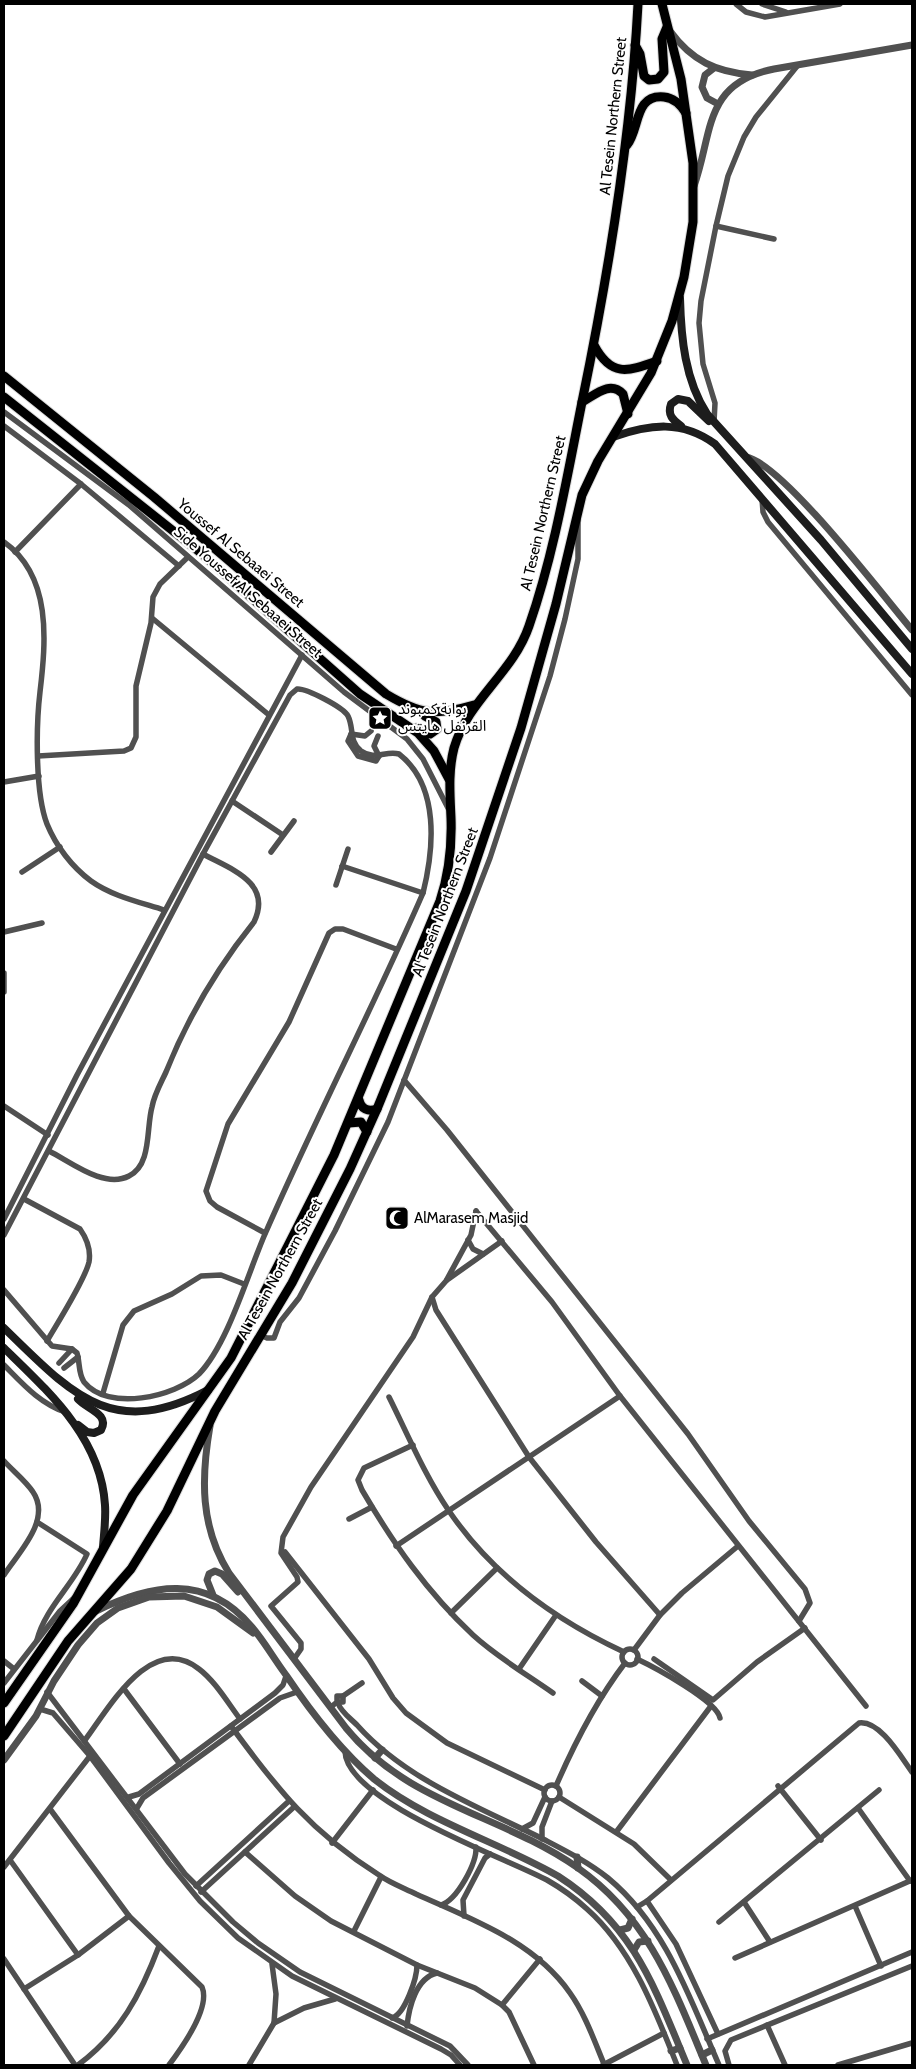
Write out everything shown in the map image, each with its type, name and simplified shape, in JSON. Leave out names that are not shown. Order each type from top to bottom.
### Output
[{"type":"main road","name":"Al Tesein Northern Street","points":[[4,1703],[44,1649],[79,1593],[103,1547],[137,1490],[210,1390],[237,1347],[331,1162],[359,1100],[443,891],[450,864],[451,812],[449,780],[456,742],[474,705],[511,662],[528,628],[548,558],[594,345],[608,270],[625,146],[638,4]]},
{"type":"main road","name":"Al Tesein Northern Street","points":[[4,1736],[59,1654],[124,1579],[149,1543],[177,1493],[212,1416],[296,1276],[367,1132],[466,892],[502,788],[535,681],[577,513],[588,480],[657,361],[680,292],[689,250],[694,186],[682,79],[662,4]]},
{"type":"main road","points":[[635,45],[640,54],[644,76],[648,80],[658,79],[664,72],[662,39],[667,27]]},
{"type":"main road","points":[[625,146],[632,137],[640,109],[651,99],[662,97],[673,100],[687,115]]},
{"type":"main road","points":[[680,292],[682,336],[689,373],[698,399],[714,422],[821,540],[912,650]]},
{"type":"main road","points":[[594,345],[602,360],[615,368],[633,369],[657,361]]},
{"type":"main road","points":[[4,391],[8,386],[6,378]]},
{"type":"main road","name":"Youssef Al Sebaaei Street","points":[[6,378],[154,497],[374,685],[405,706],[422,712],[445,713],[474,705]]},
{"type":"main road","points":[[582,402],[605,388],[614,388],[623,394],[628,414]]},
{"type":"main road","points":[[13,404],[14,394],[22,390]]},
{"type":"main road","name":"Youssef Al Sebaaei Street","points":[[4,397],[201,553],[360,694],[412,729],[434,751],[449,780]]},
{"type":"main road","points":[[714,422],[704,417],[688,401],[678,399],[671,404],[670,415],[683,428],[706,438],[720,448],[912,674]]},
{"type":"main road","points":[[613,437],[648,428],[683,428]]},
{"type":"main road","points":[[319,670],[326,663]]},
{"type":"main road","points":[[412,729],[418,728],[430,734],[436,731],[436,722],[425,716],[422,712]]},
{"type":"main road","points":[[359,1100],[367,1110],[377,1109]]},
{"type":"main road","points":[[349,1122],[361,1122],[367,1132]]},
{"type":"main road","points":[[4,1328],[57,1370],[83,1404],[101,1416],[104,1423],[101,1430],[92,1433],[73,1420]]},
{"type":"main road","points":[[4,1348],[73,1420],[88,1446],[101,1481],[105,1506],[103,1547]]},
{"type":"main road","points":[[74,1393],[103,1408],[139,1412],[177,1404],[210,1390]]},
{"type":"street","points":[[736,4],[746,12],[759,16],[840,4]]},
{"type":"street","points":[[762,4],[788,12]]},
{"type":"street","points":[[667,27],[688,51],[714,68],[732,74],[752,75],[912,45]]},
{"type":"street","points":[[714,422],[715,403],[703,364],[699,323],[701,301],[716,226],[728,176],[744,137],[756,117],[798,65]]},
{"type":"street","points":[[714,68],[705,75],[702,87],[707,98],[718,104]]},
{"type":"street","points":[[694,186],[707,132],[718,104],[729,91],[752,75]]},
{"type":"street","points":[[716,226],[774,239]]},
{"type":"street","name":"Side Youssef Al Sebaaei Street","points":[[4,412],[129,505],[319,670],[379,720],[402,735],[416,748],[451,812]]},
{"type":"street","points":[[4,426],[81,484],[179,566]]},
{"type":"street","points":[[746,457],[756,460],[798,497],[912,630]]},
{"type":"street","points":[[15,552],[81,484]]},
{"type":"street","points":[[762,496],[763,512],[768,522],[912,695]]},
{"type":"street","points":[[260,1335],[269,1339],[274,1338],[282,1320],[299,1298],[381,1136],[490,858],[550,676],[575,576],[579,538],[577,513]]},
{"type":"street","points":[[4,542],[15,552],[31,575],[43,614],[46,651],[40,699],[38,756],[46,822],[60,847],[78,870],[96,884],[119,896],[164,910]]},
{"type":"street","points":[[38,756],[124,751],[134,745],[136,738],[136,686],[152,618],[154,592],[188,557]]},
{"type":"street","points":[[152,618],[270,715]]},
{"type":"street","points":[[4,1219],[164,910],[302,655]]},
{"type":"street","points":[[4,1234],[49,1151],[82,1081],[290,695],[297,689],[306,690],[343,710],[348,717],[355,744],[363,752],[379,756],[395,753],[403,757],[416,776],[427,801],[432,831],[432,848],[423,894],[265,1233],[215,1354],[198,1374],[179,1388],[153,1397],[126,1399],[103,1393],[83,1381],[78,1358],[72,1349]]},
{"type":"street","points":[[351,734],[365,736],[379,720]]},
{"type":"street","points":[[379,756],[374,746],[379,734],[386,725]]},
{"type":"street","points":[[4,782],[39,776]]},
{"type":"street","points":[[232,802],[284,835]]},
{"type":"street","points":[[271,852],[294,821]]},
{"type":"street","points":[[22,872],[60,847]]},
{"type":"street","points":[[336,885],[348,849]]},
{"type":"street","points":[[49,1151],[101,1178],[112,1180],[123,1179],[132,1175],[143,1162],[152,1106],[174,1052],[208,985],[254,922],[259,911],[259,898],[256,888],[247,879],[203,854]]},
{"type":"street","points":[[342,866],[423,894]]},
{"type":"street","points":[[4,932],[42,923]]},
{"type":"street","points":[[265,1233],[217,1207],[210,1201],[206,1191],[228,1124],[289,1022],[329,933],[335,929],[343,929],[396,949]]},
{"type":"street","points":[[4,973],[4,992]]},
{"type":"street","points":[[404,1080],[447,1130],[688,1434],[749,1521],[805,1589],[810,1603],[809,1609],[799,1621]]},
{"type":"street","points":[[4,1106],[48,1134]]},
{"type":"street","points":[[24,1199],[80,1229],[86,1237],[89,1248],[85,1271],[48,1340]]},
{"type":"street","points":[[446,1281],[473,1230],[476,1210],[552,1302],[620,1396],[866,1706]]},
{"type":"street","points":[[468,1240],[473,1250],[483,1254]]},
{"type":"street","points":[[294,1659],[301,1649],[301,1643],[271,1606],[298,1582],[298,1577],[280,1552],[283,1537],[311,1487],[413,1338],[432,1297],[446,1281],[502,1241]]},
{"type":"street","points":[[103,1393],[124,1325],[134,1311],[172,1294],[201,1276],[221,1275],[244,1284]]},
{"type":"street","points":[[4,1290],[55,1348],[72,1349]]},
{"type":"street","points":[[432,1297],[436,1310],[529,1457],[596,1542],[660,1615]]},
{"type":"street","points":[[57,1370],[72,1349]]},
{"type":"street","points":[[57,1370],[78,1358]]},
{"type":"street","points":[[4,1365],[44,1402],[66,1412]]},
{"type":"street","points":[[396,1546],[620,1396]]},
{"type":"street","points":[[389,1397],[449,1510],[497,1568],[556,1615],[594,1638],[624,1652]]},
{"type":"street","points":[[212,1416],[203,1475],[207,1522],[215,1548],[224,1565],[252,1604],[330,1707],[353,1736],[375,1758],[417,1793],[487,1821],[547,1849],[578,1868],[611,1895],[648,1941],[667,1973],[706,2065]]},
{"type":"street","points":[[413,1445],[361,1471],[359,1485],[396,1546],[419,1579],[478,1639],[553,1693]]},
{"type":"street","points":[[4,1461],[33,1492],[38,1502],[37,1522],[4,1575]]},
{"type":"street","points":[[349,1519],[372,1507]]},
{"type":"street","points":[[37,1522],[87,1554],[77,1574],[43,1624],[37,1640]]},
{"type":"street","points":[[634,1650],[660,1615],[682,1593],[738,1546]]},
{"type":"street","points":[[286,1552],[369,1659],[393,1698],[406,1713],[430,1732],[448,1743],[545,1790]]},
{"type":"street","points":[[451,1612],[497,1568]]},
{"type":"street","points":[[252,1604],[218,1572],[211,1573],[207,1578],[213,1595],[243,1618],[258,1636],[297,1692],[345,1751],[392,1792],[415,1806],[558,1876],[596,1905],[620,1930],[651,1979],[687,2065]]},
{"type":"street","points":[[94,1612],[122,1598],[151,1590],[182,1589],[213,1595]]},
{"type":"street","points":[[4,1683],[60,1611],[79,1593]]},
{"type":"street","points":[[4,1760],[40,1709],[47,1692],[66,1662],[91,1629],[111,1612],[139,1599],[166,1595],[201,1600],[225,1611],[258,1636]]},
{"type":"street","points":[[519,1669],[556,1615]]},
{"type":"street","points":[[654,1659],[713,1700],[757,1662],[804,1628]]},
{"type":"street","points":[[625,1663],[622,1657],[624,1652],[628,1649],[634,1650]]},
{"type":"street","points":[[634,1650],[637,1659],[711,1706],[718,1712],[720,1718]]},
{"type":"street","points":[[625,1663],[632,1664],[637,1659]]},
{"type":"street","points":[[85,1740],[124,1689],[148,1665],[161,1660],[181,1660],[191,1663],[206,1675],[240,1719]]},
{"type":"street","points":[[4,1662],[14,1669]]},
{"type":"street","points":[[556,1786],[570,1753],[602,1696],[625,1663]]},
{"type":"street","points":[[137,1808],[144,1798],[233,1729],[240,1719],[280,1689],[286,1676]]},
{"type":"street","points":[[582,1681],[602,1696]]},
{"type":"street","points":[[330,1707],[362,1683]]},
{"type":"street","points":[[124,1689],[180,1764]]},
{"type":"street","points":[[47,1692],[130,1797],[196,1886],[244,1932],[300,1972],[450,2046],[468,2065]]},
{"type":"street","points":[[130,1797],[139,1794],[180,1764],[280,1698],[297,1692]]},
{"type":"street","points":[[341,1700],[342,1711],[347,1713],[382,1750],[420,1777],[577,1857],[607,1878],[638,1909],[671,1956],[719,2065]]},
{"type":"street","points":[[617,1831],[711,1706]]},
{"type":"street","points":[[40,1709],[53,1713],[90,1756],[169,1863],[200,1901],[238,1938],[272,1964],[360,2012],[441,2049],[459,2064],[463,2058]]},
{"type":"street","points":[[638,1909],[779,1788],[859,1723],[863,1722],[878,1728],[912,1772]]},
{"type":"street","points":[[233,1729],[294,1807],[332,1843],[382,1877],[509,1938],[540,1959],[560,1979],[576,2002],[604,2065],[664,2033]]},
{"type":"street","points":[[375,1758],[382,1750]]},
{"type":"street","points":[[345,1751],[350,1769],[373,1790],[414,1818],[555,1885],[596,1918],[623,1952],[648,1995],[677,2065]]},
{"type":"street","points":[[4,1867],[90,1756]]},
{"type":"street","points":[[392,1792],[398,1788],[401,1779]]},
{"type":"street","points":[[522,1829],[533,1823],[545,1797],[545,1790],[549,1786],[556,1786]]},
{"type":"street","points":[[542,1839],[542,1827],[552,1801],[558,1797],[560,1792],[556,1786]]},
{"type":"street","points":[[779,1788],[821,1840]]},
{"type":"street","points":[[332,1843],[373,1790]]},
{"type":"street","points":[[719,1922],[821,1840],[878,1790]]},
{"type":"street","points":[[415,1806],[417,1793]]},
{"type":"street","points":[[545,1797],[552,1801]]},
{"type":"street","points":[[558,1797],[617,1831],[634,1844],[671,1880]]},
{"type":"street","points":[[196,1886],[289,1801]]},
{"type":"street","points":[[201,1892],[294,1807]]},
{"type":"street","points":[[735,1958],[911,1881],[858,1808]]},
{"type":"street","points":[[50,1809],[129,1916],[200,1984],[204,1995],[193,2030],[186,2044],[169,2065]]},
{"type":"street","points":[[487,1821],[492,1813]]},
{"type":"street","points":[[533,1823],[542,1827]]},
{"type":"street","points":[[441,1905],[456,1895],[475,1858],[476,1847]]},
{"type":"street","points":[[245,1852],[311,1908],[417,1965],[475,1988],[502,2005],[509,2012],[534,2065]]},
{"type":"street","points":[[464,1916],[463,1900],[485,1858],[490,1854]]},
{"type":"street","points":[[577,1857],[578,1868]]},
{"type":"street","points":[[10,1860],[78,1955]]},
{"type":"street","points":[[354,1931],[382,1877]]},
{"type":"street","points":[[647,1901],[684,1960],[718,2034]]},
{"type":"street","points":[[744,1902],[770,1942]]},
{"type":"street","points":[[855,1906],[881,1966]]},
{"type":"street","points":[[24,1989],[78,1955],[129,1916]]},
{"type":"street","points":[[620,1930],[628,1928],[632,1919]]},
{"type":"street","points":[[238,1938],[244,1932]]},
{"type":"street","points":[[634,1950],[639,1942],[648,1941]]},
{"type":"street","points":[[4,1959],[77,2065],[97,2051],[124,2019],[142,1988],[159,1946]]},
{"type":"street","points":[[707,2038],[912,1952]]},
{"type":"street","points":[[502,2005],[540,1959]]},
{"type":"street","points":[[249,2065],[274,2023],[276,1994],[272,1964]]},
{"type":"street","points":[[392,2018],[401,2012],[416,1979],[417,1965]]},
{"type":"street","points":[[729,2065],[725,2051],[731,2040],[912,1966]]},
{"type":"street","points":[[407,2026],[411,2005],[421,1984],[427,1977],[437,1973]]},
{"type":"street","points":[[274,2023],[304,2008],[336,1999]]},
{"type":"street","points":[[360,2012],[364,2005]]},
{"type":"street","points":[[768,2026],[785,2065]]},
{"type":"street","points":[[838,2065],[912,2043]]},
{"type":"street","points":[[671,2051],[680,2048]]},
{"type":"street","points":[[702,2055],[712,2050]]},
{"type":"place","name":"بوابة كمبوند القرنفل هايتس","points":[[380,718]]},
{"type":"place","name":"AlMarasem Masjid","points":[[397,1218]]}]
